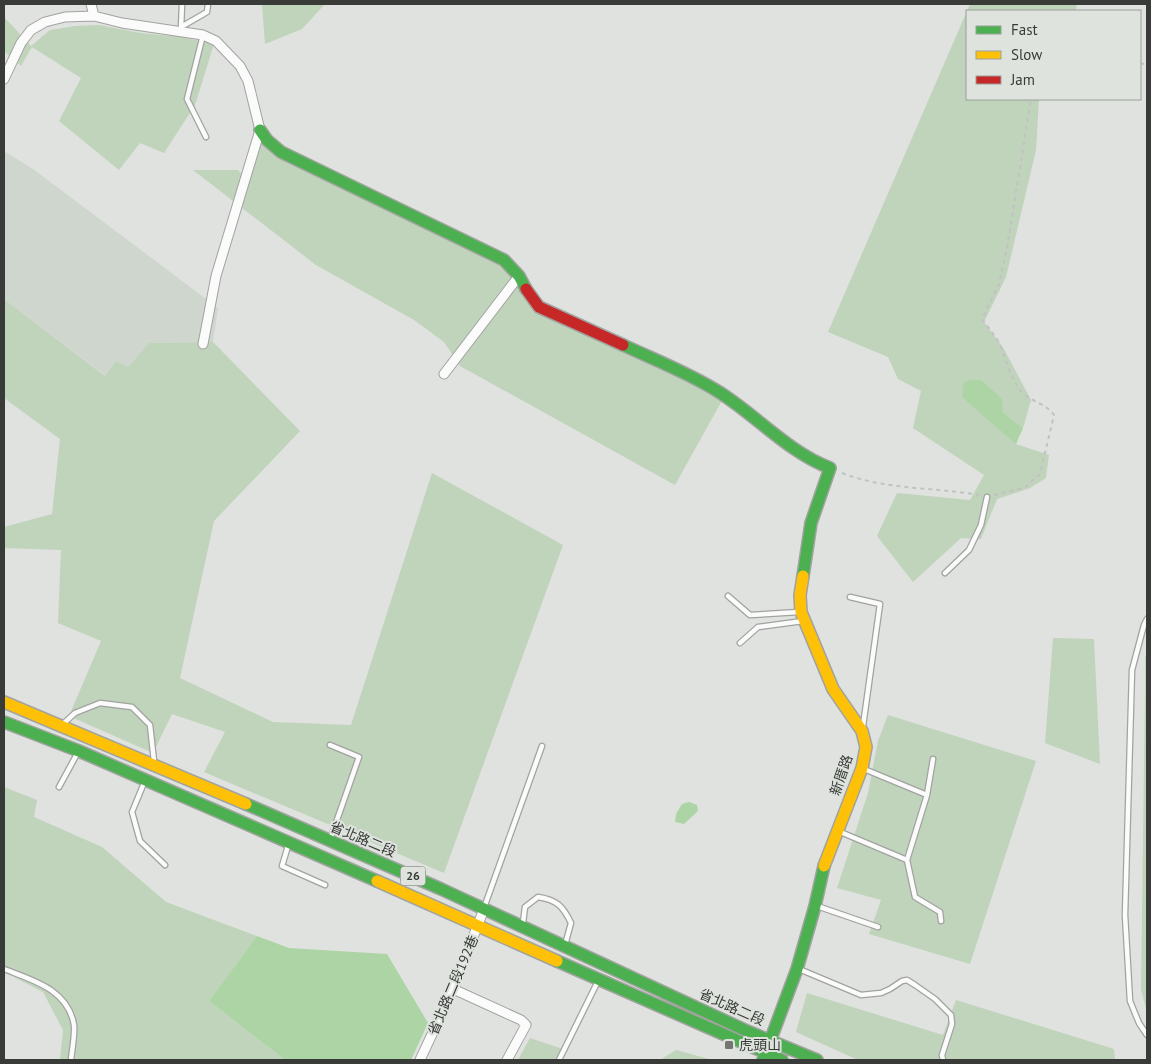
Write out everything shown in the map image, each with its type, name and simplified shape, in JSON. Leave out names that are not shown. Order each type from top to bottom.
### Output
[{"type":"main road","points":[[260,130],[267,140],[281,152],[504,260],[519,276],[530,296],[539,306],[696,378],[721,393],[768,430],[814,462],[830,468]]},
{"type":"main road","name":"新厝路","points":[[765,1057],[797,969],[815,906],[825,861],[862,768],[866,747],[862,731],[833,689],[803,616],[800,595],[811,523],[830,468]]},
{"type":"main road","name":"省北路二段","points":[[4,702],[154,764],[441,889],[747,1031],[817,1060]]},
{"type":"main road","name":"省北路二段","points":[[4,722],[79,751],[290,842],[599,980],[765,1057],[782,1060]]},
{"type":"street","points":[[91,4],[94,16]]},
{"type":"street","points":[[4,78],[21,43],[31,30],[46,22],[65,18],[94,16],[122,23],[180,29],[203,35],[216,40],[240,66],[248,81],[260,130],[216,276],[203,344]]},
{"type":"street","points":[[444,374],[519,276]]},
{"type":"street","name":"省北路二段192巷","points":[[420,1060],[454,989],[484,909]]},
{"type":"street","points":[[454,989],[521,1020],[526,1025],[507,1060]]},
{"type":"lane","points":[[180,29],[182,4]]},
{"type":"lane","points":[[180,29],[207,12],[208,4]]},
{"type":"lane","points":[[203,35],[187,99],[206,137]]},
{"type":"lane","points":[[945,573],[968,550],[981,525],[987,497]]},
{"type":"lane","points":[[728,596],[750,615],[803,616]]},
{"type":"lane","points":[[850,597],[880,604],[862,731]]},
{"type":"lane","points":[[740,643],[758,627],[803,616]]},
{"type":"lane","points":[[1147,619],[1132,670],[1125,914],[1130,1001],[1139,1023],[1147,1035]]},
{"type":"lane","points":[[61,726],[75,713],[100,703],[132,707],[150,725],[154,764]]},
{"type":"lane","points":[[330,745],[359,758],[330,841]]},
{"type":"lane","points":[[484,909],[542,746]]},
{"type":"lane","points":[[59,787],[79,751]]},
{"type":"lane","points":[[933,759],[927,795],[908,860],[915,898],[940,912],[941,921]]},
{"type":"lane","points":[[862,768],[927,795]]},
{"type":"lane","points":[[146,780],[132,812],[140,841],[165,865]]},
{"type":"lane","points":[[837,830],[908,860]]},
{"type":"lane","points":[[290,842],[282,866],[325,885]]},
{"type":"lane","points":[[522,927],[525,907],[538,898],[550,899],[564,909],[571,923],[565,946]]},
{"type":"lane","points":[[815,906],[878,927]]},
{"type":"lane","points":[[4,969],[44,984],[57,993],[70,1011],[74,1026],[71,1060]]},
{"type":"lane","points":[[797,969],[862,995],[881,993],[907,980],[935,999],[951,1016],[952,1024],[942,1055],[943,1060]]},
{"type":"lane","points":[[559,1060],[599,980]]},
{"type":"path","points":[[830,468],[855,478],[891,486],[955,491],[987,497],[1024,488],[1040,474],[1054,415],[1050,408],[1030,399],[1013,380],[998,342],[982,319],[999,284],[1007,248],[1031,100]]},
{"type":"shaded area","points":[[262,4],[325,4],[302,29],[265,44]]},
{"type":"shaded area","points":[[970,4],[1077,4],[1076,10],[967,10]]},
{"type":"shaded area","points":[[966,13],[966,100],[1039,100],[1036,150],[1006,277],[984,322],[1004,349],[1031,400],[1023,428],[1003,412],[981,380],[1016,444],[1049,455],[1046,478],[1030,488],[997,499],[981,539],[961,538],[913,582],[877,536],[897,493],[970,500],[984,475],[913,428],[921,391],[898,379],[888,357],[828,332]]},
{"type":"shaded area","points":[[4,17],[31,46],[50,30],[99,25],[140,33],[181,37],[214,44],[195,105],[164,153],[140,143],[119,170],[59,121],[81,78],[32,47],[21,66],[4,51]]},
{"type":"shaded area","points":[[266,127],[271,143],[509,267],[534,302],[724,397],[675,485],[460,366],[444,342],[414,320],[316,265],[193,170],[238,170],[248,181]]},
{"type":"shaded area","points":[[4,151],[33,169],[218,308],[213,342],[149,343],[127,368],[106,376],[4,299]]},
{"type":"shaded area","points":[[4,299],[105,376],[116,361],[128,367],[149,343],[213,342],[300,431],[214,521],[180,678],[273,722],[351,725],[432,473],[563,545],[444,873],[204,772],[225,732],[172,714],[153,753],[69,716],[101,641],[58,623],[61,550],[4,548],[4,527],[52,514],[60,439],[4,398]]},
{"type":"shaded area","points":[[970,380],[981,380],[1002,399],[1003,412],[1023,428],[1016,444],[962,397],[963,383]]},
{"type":"shaded area","points":[[1053,638],[1094,639],[1100,764],[1045,743]]},
{"type":"shaded area","points":[[1147,652],[1147,1013],[1141,989],[1145,657]]},
{"type":"shaded area","points":[[888,715],[1036,761],[970,964],[869,934],[881,900],[837,888],[868,793],[878,741]]},
{"type":"shaded area","points":[[4,787],[37,800],[34,817],[102,847],[166,902],[257,936],[209,1001],[285,1060],[60,1060],[63,1030],[43,992],[4,972]]},
{"type":"shaded area","points":[[689,802],[697,805],[698,811],[684,824],[675,822],[676,814],[682,804]]},
{"type":"shaded area","points":[[257,936],[289,948],[387,954],[428,1023],[411,1060],[285,1060],[209,1001]]},
{"type":"shaded area","points":[[807,993],[943,1035],[956,1000],[1114,1049],[1115,1060],[858,1060],[796,1032]]},
{"type":"shaded area","points":[[530,1038],[563,1049],[562,1060],[518,1060]]},
{"type":"shaded area","points":[[676,1050],[709,1059],[712,1060],[660,1060]]},
{"type":"traffic: fast","points":[[260,130],[267,140],[281,152],[504,260],[519,276],[526,289]]},
{"type":"traffic: fast","points":[[623,345],[708,385],[800,453],[830,468],[811,523],[803,576]]},
{"type":"traffic: fast","points":[[4,722],[79,751],[377,881]]},
{"type":"traffic: fast","points":[[246,804],[441,889],[747,1031],[817,1060]]},
{"type":"traffic: fast","points":[[763,1060],[797,969],[824,866]]},
{"type":"traffic: fast","points":[[557,961],[782,1060]]},
{"type":"traffic: slow","points":[[803,576],[800,595],[801,612],[833,689],[862,731],[866,747],[862,768],[824,866]]},
{"type":"traffic: slow","points":[[4,702],[246,804]]},
{"type":"traffic: slow","points":[[377,881],[557,961]]},
{"type":"traffic: jam","points":[[526,289],[539,307],[623,345]]},
{"type":"place","name":"虎頭山","points":[[729,1045]]}]
